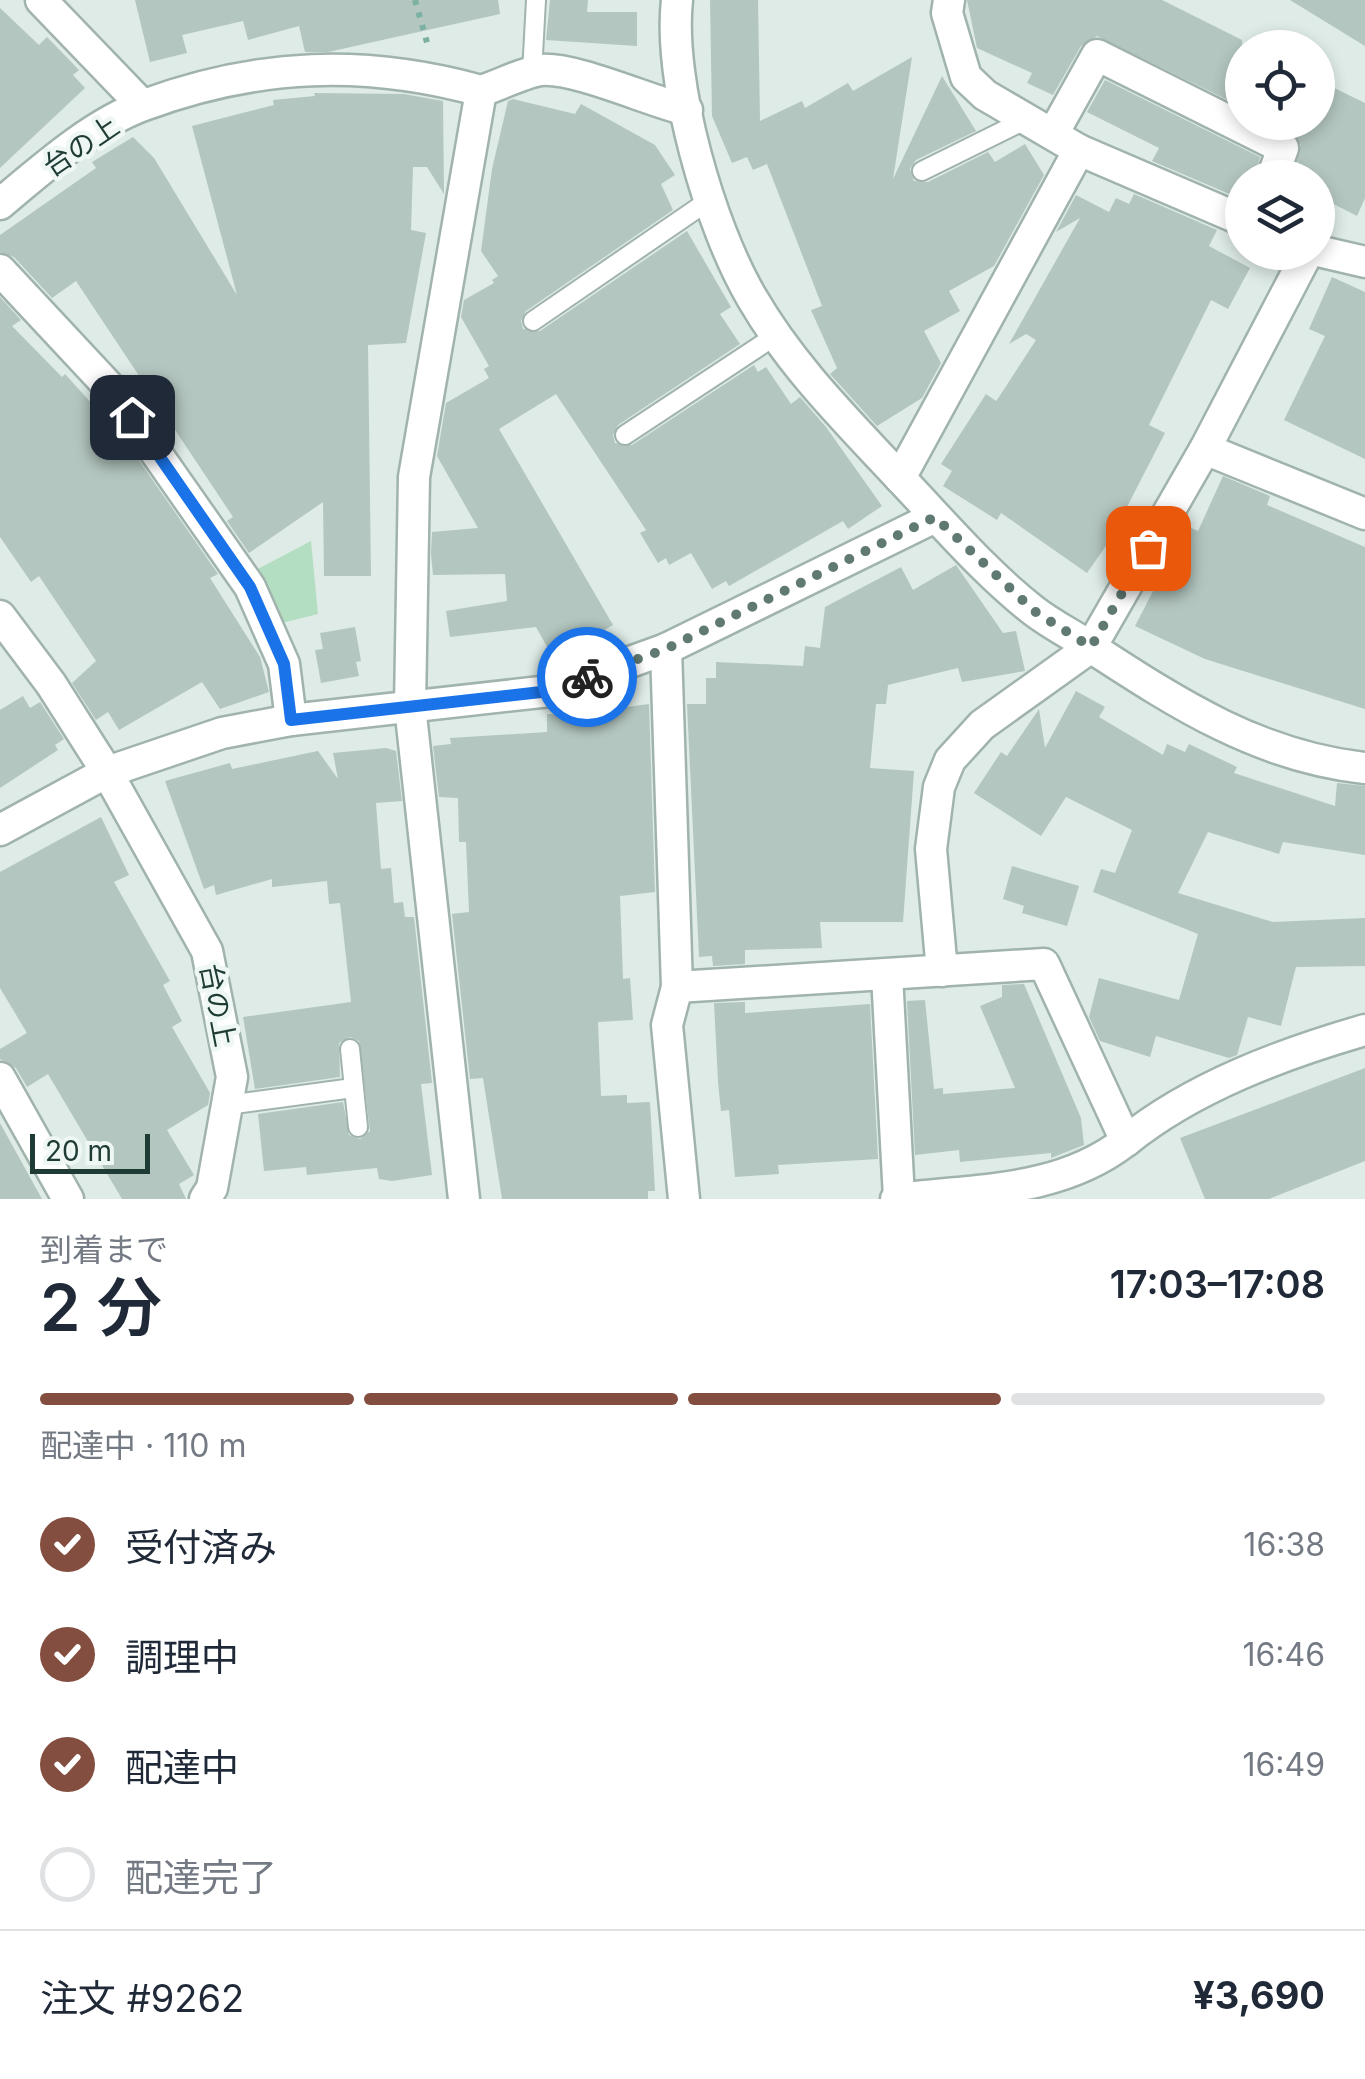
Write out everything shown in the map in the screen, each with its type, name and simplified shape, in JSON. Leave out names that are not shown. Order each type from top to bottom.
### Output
[{"type":"street","name":"台の上","points":[[0,204],[87,137],[142,105],[41,0]]},
{"type":"street","points":[[676,0],[687,110],[708,201],[749,294],[825,402],[935,517],[1034,611],[1170,700],[1266,747],[1329,764],[1365,768]]},
{"type":"street","points":[[949,0],[947,12],[966,77],[985,94],[1079,150],[1225,213]]},
{"type":"street","points":[[1042,125],[1096,54],[1283,148],[1279,160]]},
{"type":"street","points":[[142,105],[245,79],[340,66],[416,73],[481,91],[542,70],[584,76],[642,100],[687,110]]},
{"type":"street","points":[[464,1199],[410,706],[414,477],[481,91]]},
{"type":"street","points":[[900,478],[1079,150]]},
{"type":"street","points":[[1335,256],[1365,262]]},
{"type":"street","points":[[0,270],[112,390],[192,497],[250,587],[284,664],[291,720]]},
{"type":"street","points":[[942,971],[931,849],[939,786],[950,760],[982,725],[1091,647],[1205,448],[1299,270]]},
{"type":"street","points":[[1205,448],[1365,514]]},
{"type":"street","points":[[0,830],[107,772],[222,733],[291,720],[550,691],[666,649],[935,517]]},
{"type":"street","name":"台の上","points":[[0,616],[51,684],[107,772],[207,952],[232,1077],[212,1188],[204,1199]]},
{"type":"street","points":[[666,649],[677,988],[667,1025],[684,1199]]},
{"type":"street","points":[[677,988],[1044,964],[1126,1141]]},
{"type":"street","points":[[887,975],[897,1199],[1026,1193],[1097,1164],[1166,1109],[1314,1044],[1365,1030]]},
{"type":"street","points":[[0,1078],[68,1199]]},
{"type":"lane","points":[[532,74],[536,0]]},
{"type":"lane","points":[[922,171],[1042,125]]},
{"type":"lane","points":[[533,321],[708,201]]},
{"type":"lane","points":[[625,436],[775,336]]},
{"type":"lane","points":[[350,1049],[358,1128]]},
{"type":"lane","points":[[228,1104],[354,1088]]},
{"type":"green space","points":[[311,541],[318,614],[278,624],[254,571]]},
{"type":"building","points":[[135,0],[498,0],[500,14],[328,52],[305,52],[299,26],[248,40],[243,21],[182,35],[187,53],[150,62]]},
{"type":"building","points":[[550,0],[588,0],[587,12],[637,12],[637,46],[546,40]]},
{"type":"building","points":[[710,0],[758,0],[760,121],[802,101],[805,108],[848,83],[853,91],[912,57],[893,179],[942,76],[976,131],[916,160],[910,169],[914,181],[928,182],[988,152],[995,162],[1025,144],[1044,175],[994,266],[949,291],[960,311],[924,331],[941,363],[922,398],[877,426],[830,374],[837,368],[811,310],[822,306],[767,164],[753,170],[747,157],[732,163],[712,116]]},
{"type":"building","points":[[967,0],[1162,0],[1225,32],[1225,99],[1097,36],[1081,46],[1053,95],[1027,83],[1032,73],[977,48]]},
{"type":"building","points":[[1290,0],[1365,0],[1365,46]]},
{"type":"building","points":[[0,8],[39,45],[47,37],[79,70],[73,75],[85,88],[0,168]]},
{"type":"building","points":[[1105,80],[1260,157],[1225,160],[1225,192],[1152,161],[1159,148],[1087,112]]},
{"type":"building","points":[[1335,88],[1365,103],[1365,198],[1357,216],[1335,205],[1335,160],[1297,160],[1301,145],[1298,140],[1335,140]]},
{"type":"building","points":[[314,93],[404,94],[443,101],[444,194],[427,167],[413,167],[411,230],[426,233],[406,343],[368,345],[371,576],[324,576],[323,502],[249,553],[227,521],[233,517],[76,281],[52,298],[14,257],[0,252],[0,235],[96,168],[92,162],[133,137],[154,158],[237,295],[192,126],[274,105],[273,100],[315,96]]},
{"type":"building","points":[[508,101],[575,114],[581,104],[655,145],[675,175],[661,184],[673,210],[526,311],[521,321],[523,329],[540,331],[687,231],[731,307],[720,314],[740,344],[618,425],[613,435],[615,443],[632,445],[754,365],[758,372],[766,367],[791,404],[800,397],[826,427],[882,506],[848,529],[843,521],[729,586],[726,581],[712,589],[691,553],[669,565],[666,558],[658,563],[640,533],[646,530],[556,394],[499,429],[613,625],[580,644],[575,637],[550,652],[536,627],[450,637],[446,611],[507,601],[505,574],[433,575],[431,554],[432,532],[478,528],[437,456],[446,403],[489,378],[484,369],[489,366],[461,317],[464,300],[494,283],[492,280],[498,276],[481,251],[492,169]]},
{"type":"building","points":[[1134,194],[1217,230],[1209,246],[1225,255],[1225,270],[1249,270],[1228,309],[1211,300],[1149,425],[1165,433],[1110,540],[1087,573],[1001,513],[997,520],[943,486],[952,471],[941,464],[986,394],[996,401],[1036,340],[1026,334],[1009,344],[1080,218],[1056,232],[1076,195],[1109,212],[1116,198],[1129,204]]},
{"type":"building","points":[[1332,277],[1365,292],[1365,459],[1284,420],[1325,336],[1309,329]]},
{"type":"building","points":[[0,297],[21,320],[12,326],[62,377],[65,374],[124,439],[218,574],[210,578],[260,657],[269,692],[220,709],[202,682],[119,730],[108,712],[96,720],[72,683],[96,661],[39,576],[31,582],[0,537]]},
{"type":"building","points":[[1223,476],[1270,496],[1267,505],[1365,547],[1365,709],[1205,659],[1135,626],[1162,574],[1171,578],[1191,528],[1198,531]]},
{"type":"building","points":[[956,565],[1003,633],[1016,631],[1025,671],[962,682],[958,668],[888,685],[886,704],[876,704],[870,768],[914,771],[903,922],[820,922],[822,948],[745,950],[745,964],[713,966],[712,956],[699,957],[687,704],[706,704],[706,678],[716,678],[716,662],[803,666],[805,646],[820,648],[825,607],[901,567],[913,590]]},
{"type":"building","points":[[355,627],[361,661],[356,662],[359,676],[321,683],[315,650],[323,649],[320,633]]},
{"type":"building","points":[[609,690],[619,708],[649,704],[655,892],[620,896],[623,979],[630,978],[633,1020],[598,1022],[601,1096],[627,1095],[627,1103],[650,1102],[655,1191],[648,1191],[648,1199],[502,1199],[483,1078],[470,1079],[452,914],[469,912],[466,842],[459,842],[458,798],[439,797],[433,746],[451,744],[450,738],[547,732],[547,714],[597,716],[597,694]]},
{"type":"building","points":[[1076,691],[1105,707],[1099,717],[1163,755],[1167,744],[1185,752],[1189,744],[1237,767],[1234,773],[1335,806],[1337,783],[1365,786],[1365,855],[1283,842],[1279,854],[1208,832],[1178,893],[1273,922],[1365,918],[1365,966],[1296,967],[1281,1026],[1248,1017],[1237,1055],[1229,1058],[1156,1036],[1150,1057],[1100,1041],[1089,1017],[1099,978],[1179,1000],[1198,934],[1093,892],[1101,869],[1115,873],[1132,830],[1066,797],[1041,836],[974,793],[1001,752],[1007,756],[1039,709],[1045,748]]},
{"type":"building","points":[[23,696],[30,708],[40,702],[64,739],[55,745],[58,750],[0,788],[0,710]]},
{"type":"building","points":[[386,748],[396,751],[402,801],[376,803],[381,869],[391,868],[394,903],[403,902],[405,917],[414,917],[432,1083],[421,1084],[432,1175],[392,1181],[379,1179],[377,1168],[307,1175],[306,1167],[264,1171],[258,1114],[343,1102],[349,1135],[360,1139],[370,1131],[359,1041],[350,1037],[339,1043],[340,1077],[255,1089],[243,1017],[351,1002],[340,903],[329,904],[327,881],[272,887],[272,879],[216,895],[214,885],[204,889],[165,781],[230,763],[232,769],[318,751],[338,779],[333,753]]},
{"type":"building","points":[[101,817],[129,875],[114,882],[170,981],[163,985],[182,1021],[172,1027],[210,1093],[208,1105],[167,1130],[194,1175],[179,1184],[186,1199],[122,1199],[48,1074],[27,1087],[16,1068],[0,1059],[0,1049],[27,1033],[0,988],[0,872]]},
{"type":"building","points":[[1012,866],[1079,886],[1067,926],[1022,913],[1024,906],[1003,899]]},
{"type":"building","points":[[1024,984],[1081,1118],[1084,1145],[1051,1158],[1051,1153],[960,1162],[959,1150],[915,1155],[907,1001],[925,1000],[934,1089],[943,1088],[943,1094],[1015,1088],[980,1006],[1002,997],[1002,985]]},
{"type":"building","points":[[745,1002],[745,1013],[870,1004],[878,1159],[778,1165],[779,1174],[735,1177],[729,1110],[721,1111],[714,1003]]},
{"type":"building","points":[[1365,1068],[1365,1161],[1269,1199],[1205,1199],[1180,1138]]},
{"type":"building","points":[[0,1123],[42,1199],[0,1199]]},
{"type":"way so far","points":[[587,677],[666,649],[935,517],[1034,611],[1091,647],[1148,548]]},
{"type":"route","points":[[132,417],[192,497],[250,587],[284,664],[291,720],[550,691],[587,677]]}]
